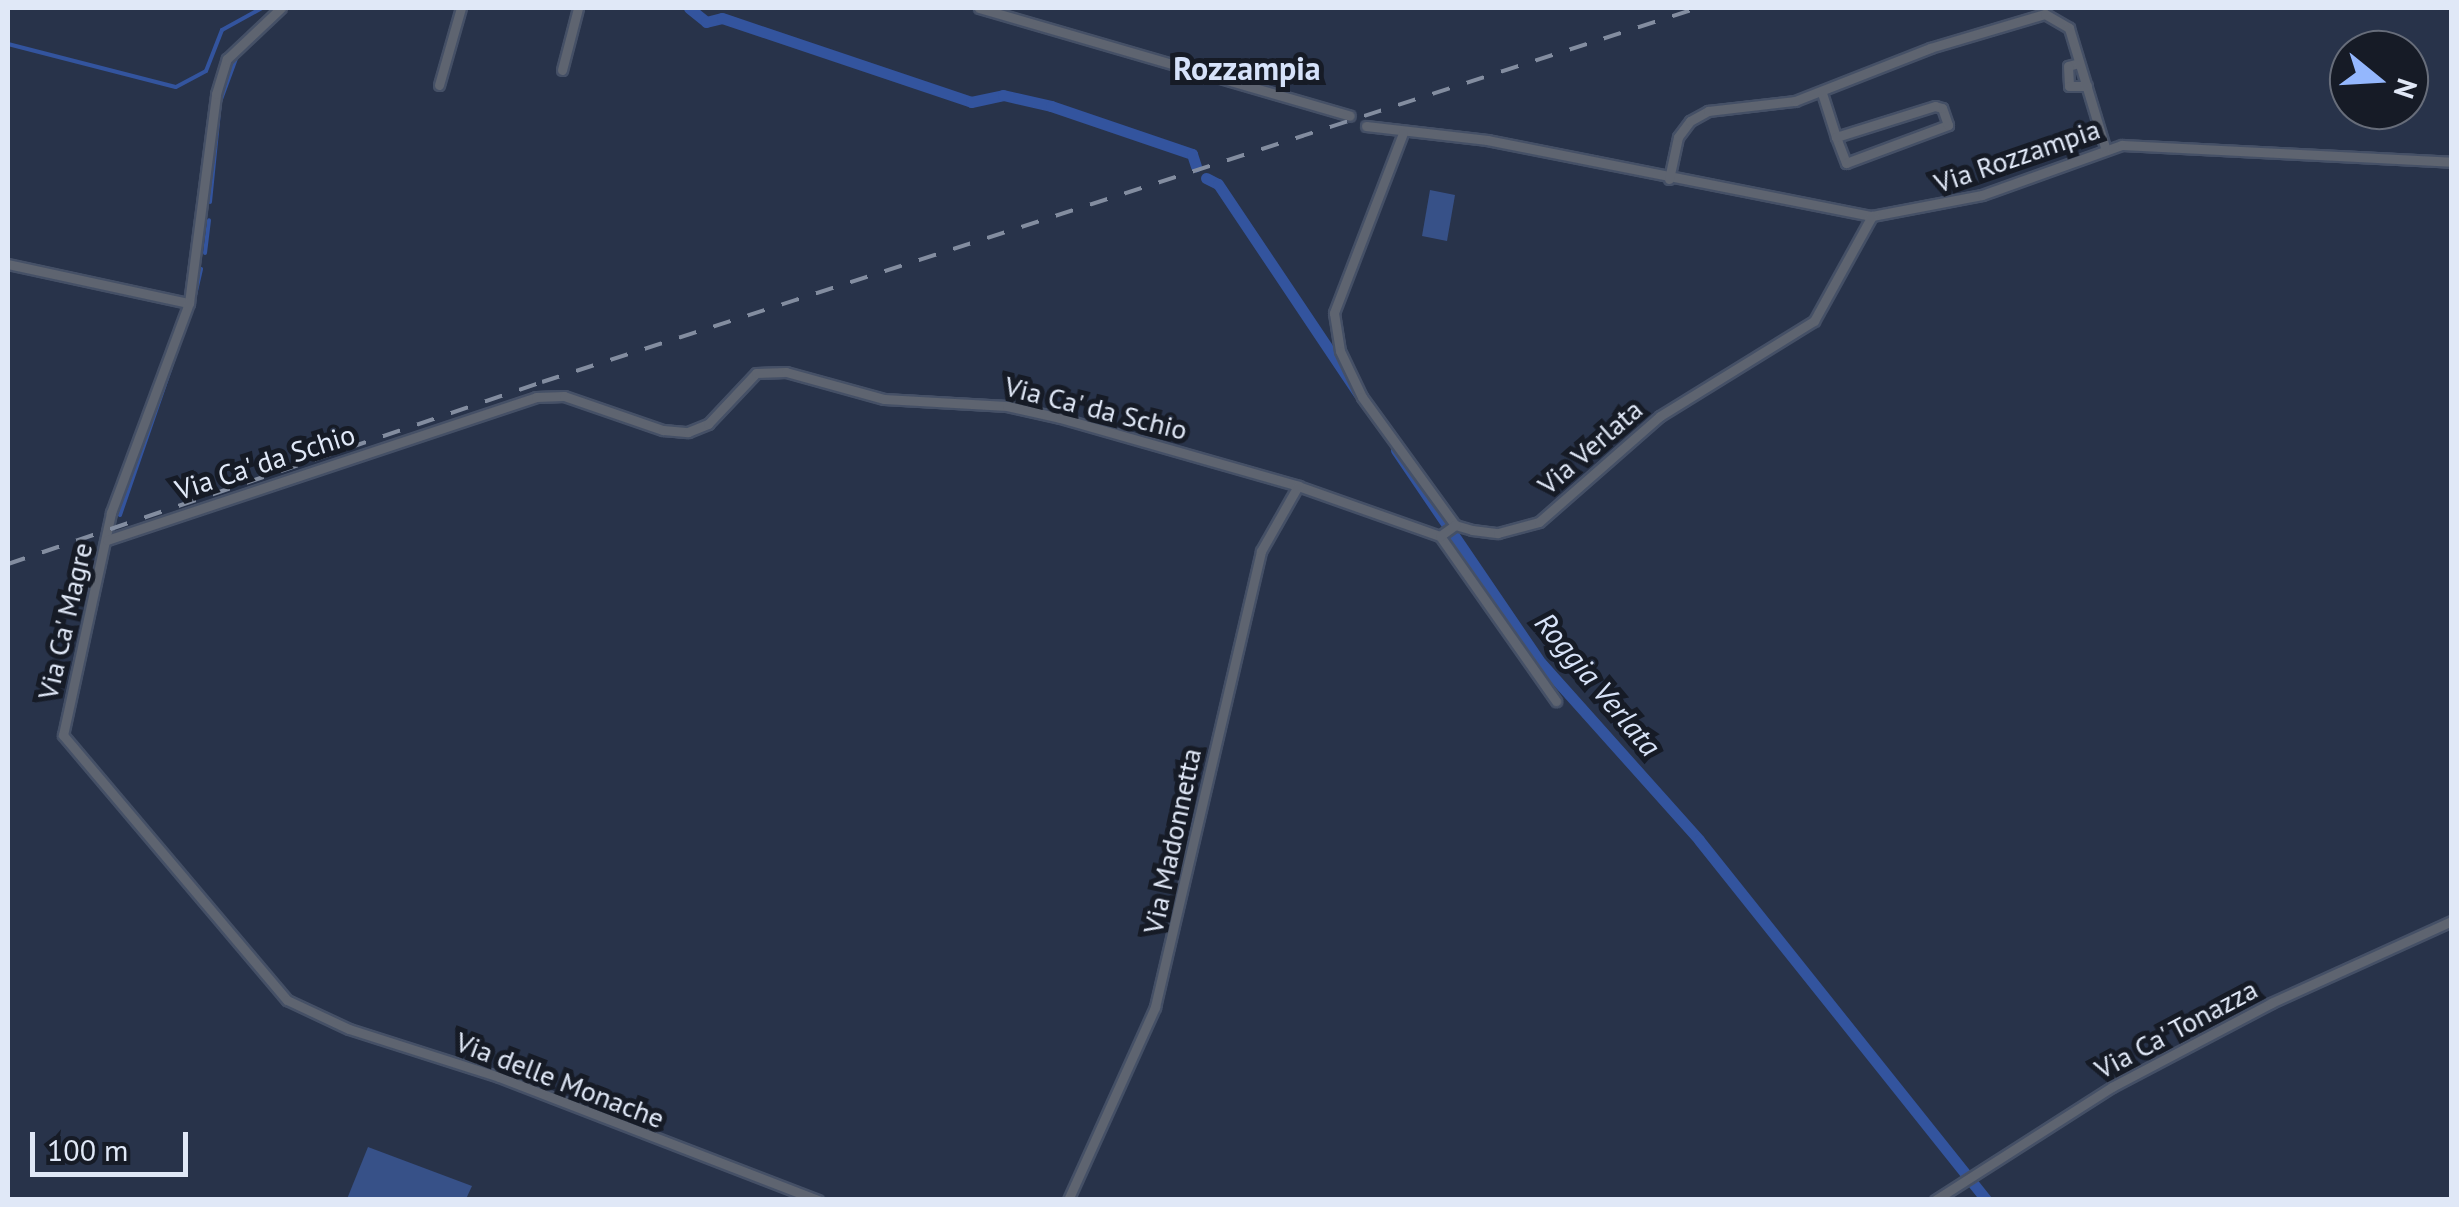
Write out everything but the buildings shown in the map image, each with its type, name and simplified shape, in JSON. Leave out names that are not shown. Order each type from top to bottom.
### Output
[{"type":"street","name":"Via Ca' Magre","points":[[280,8],[227,58],[216,94],[189,303],[107,540],[63,735],[288,1000]]},
{"type":"street","points":[[439,86],[461,8]]},
{"type":"street","points":[[562,70],[578,8]]},
{"type":"street","points":[[979,8],[1015,12],[1350,116]]},
{"type":"street","points":[[1668,179],[1678,137],[1690,120],[1708,112],[1822,93],[1892,61],[2045,14],[2068,28],[2105,147]]},
{"type":"street","points":[[2079,63],[2068,66],[2069,86],[2087,86]]},
{"type":"street","points":[[1822,93],[1836,137],[1846,163],[1948,125],[1942,108],[1935,106],[1836,137]]},
{"type":"street","name":"Via Rozzampia","points":[[1366,126],[1487,140],[1668,179],[1872,216],[1982,195],[2105,147],[2452,162]]},
{"type":"street","points":[[1403,133],[1334,313],[1337,332],[1362,398],[1556,701]]},
{"type":"street","name":"Via Verlata","points":[[1448,530],[1498,533],[1538,522],[1660,416],[1814,320],[1872,216]]},
{"type":"street","points":[[8,264],[189,303]]},
{"type":"street","name":"Via Ca' da Schio","points":[[107,540],[536,397],[577,399],[663,430],[688,432],[708,424],[756,373],[786,372],[884,399],[1007,406],[1448,530]]},
{"type":"street","name":"Via Madonnetta","points":[[1068,1200],[1155,1007],[1261,551],[1298,486]]},
{"type":"street","name":"Via Ca' Tonazza","points":[[1935,1200],[2112,1087],[2270,1003],[2452,921]]},
{"type":"street","name":"Via delle Monache","points":[[288,1000],[349,1029],[498,1078],[818,1200]]},
{"type":"shaded area","points":[[1430,190],[1455,195],[1447,241],[1422,236]]},
{"type":"shaded area","points":[[368,1147],[472,1186],[466,1199],[347,1199]]},
{"type":"waterway","points":[[8,44],[176,87],[206,71],[222,30],[262,8]]},
{"type":"waterway","name":"Roggia Verlata","points":[[689,8],[706,22],[722,18],[971,102],[1003,95],[1051,106],[1192,154],[1196,166]]},
{"type":"waterway","points":[[210,202],[220,102],[238,53]]},
{"type":"waterway","name":"Roggia Verlata","points":[[1206,178],[1218,184],[1358,393]]},
{"type":"waterway","points":[[205,253],[209,220]]},
{"type":"waterway","points":[[193,304],[201,269]]},
{"type":"waterway","points":[[120,515],[188,317]]},
{"type":"waterway","name":"Roggia Verlata","points":[[1396,450],[1541,663],[1699,840],[1986,1200]]},
{"type":"railway","points":[[8,564],[542,382],[1698,8]]},
{"type":"district","name":"Rozzampia","points":[[1247,68]]}]
